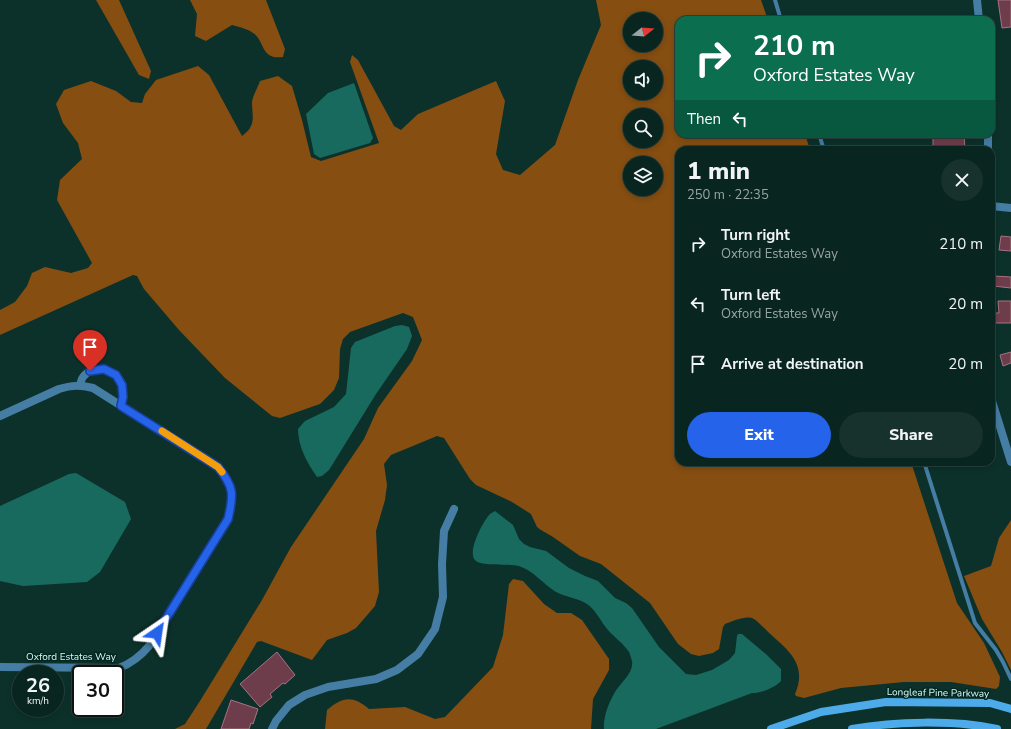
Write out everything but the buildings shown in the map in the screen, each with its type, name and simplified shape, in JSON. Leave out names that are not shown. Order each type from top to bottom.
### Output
[{"type":"main road","name":"Longleaf Pine Parkway","points":[[771,729],[821,712],[886,702],[990,703],[1011,708]]},
{"type":"main road","points":[[852,729],[894,724],[941,723],[997,729]]},
{"type":"street","points":[[977,0],[979,16]]},
{"type":"street","points":[[995,206],[1011,208]]},
{"type":"street","points":[[80,385],[83,376],[90,371],[104,369],[116,375],[122,385],[123,397],[121,406]]},
{"type":"street","name":"Oxford Estates Way","points":[[0,416],[59,389],[80,385],[93,388],[218,467],[228,480],[232,490],[232,504],[228,519],[149,646],[141,656],[118,668],[0,667]]},
{"type":"street","points":[[995,411],[1011,462]]},
{"type":"street","points":[[272,729],[276,721],[289,705],[305,695],[328,687],[376,680],[397,670],[418,654],[435,629],[443,597],[442,564],[444,532],[454,509]]},
{"type":"lane","points":[[775,0],[781,16]]},
{"type":"lane","points":[[925,466],[975,622],[996,650],[1011,679]]},
{"type":"shaded area","points":[[96,0],[119,0],[151,71],[149,79],[139,75]]},
{"type":"shaded area","points":[[190,0],[266,0],[285,49],[283,57],[270,56],[264,49],[257,36],[246,29],[232,25],[206,41],[195,36],[197,14]]},
{"type":"shaded area","points":[[596,0],[761,0],[767,16],[675,16],[675,138],[806,138],[809,146],[675,146],[675,466],[912,466],[957,603],[984,643],[1000,677],[999,686],[996,689],[951,682],[904,682],[841,688],[804,698],[796,696],[795,694],[799,674],[794,658],[758,622],[752,618],[738,619],[725,624],[723,627],[719,649],[713,653],[699,656],[691,654],[678,644],[650,603],[601,564],[580,556],[541,530],[537,527],[531,514],[512,502],[476,485],[470,479],[444,438],[437,436],[391,455],[384,464],[387,485],[385,500],[376,531],[379,592],[375,606],[356,628],[327,640],[312,660],[261,641],[257,642],[206,729],[175,729],[185,724],[200,701],[262,600],[291,547],[364,439],[378,408],[412,361],[422,340],[413,317],[403,313],[350,332],[343,339],[340,349],[339,378],[334,390],[320,404],[280,418],[272,416],[225,378],[179,330],[144,289],[137,276],[133,275],[0,335],[0,310],[15,302],[27,286],[32,273],[45,267],[71,273],[88,268],[92,263],[57,200],[60,180],[82,159],[78,143],[63,123],[56,104],[64,90],[91,81],[116,91],[131,102],[142,103],[145,94],[156,80],[198,66],[209,75],[242,136],[247,132],[252,124],[252,102],[260,81],[278,76],[292,86],[311,157],[321,161],[379,143],[350,62],[352,55],[358,60],[394,126],[401,130],[418,114],[496,81],[505,101],[496,154],[503,170],[520,175],[555,145],[578,80],[601,25]]},
{"type":"shaded area","points":[[354,83],[373,138],[370,143],[320,158],[314,154],[306,114],[328,93]]},
{"type":"shaded area","points":[[402,325],[409,327],[412,336],[407,349],[376,394],[329,470],[322,476],[317,477],[304,454],[298,435],[298,429],[305,421],[334,407],[346,394],[351,348],[355,342],[395,326]]},
{"type":"shaded area","points":[[76,473],[125,502],[131,519],[100,572],[87,582],[23,586],[0,581],[0,506],[69,474]]},
{"type":"shaded area","points":[[495,511],[513,525],[519,539],[524,544],[546,551],[569,568],[598,581],[615,598],[626,603],[632,608],[659,647],[686,674],[696,675],[712,670],[729,660],[735,653],[738,634],[742,634],[781,669],[781,681],[768,690],[752,693],[656,729],[604,729],[605,715],[611,700],[631,670],[632,661],[629,652],[608,630],[596,613],[587,604],[580,600],[556,592],[534,574],[519,566],[489,564],[475,560],[473,556],[474,544],[487,518]]},
{"type":"shaded area","points":[[1011,520],[1011,670],[982,619],[964,576],[991,566],[999,538]]},
{"type":"shaded area","points":[[513,579],[523,581],[544,604],[557,613],[571,613],[582,620],[609,659],[609,670],[593,699],[591,729],[325,729],[327,710],[338,702],[348,699],[358,701],[369,709],[405,707],[435,719],[445,717],[493,667],[503,635],[509,584]]},
{"type":"slow traffic","points":[[162,431],[218,467],[222,472]]},
{"type":"route","points":[[90,371],[104,369],[116,375],[122,385],[123,397],[121,406],[218,467],[228,480],[232,490],[232,504],[228,519],[157,633]]}]
